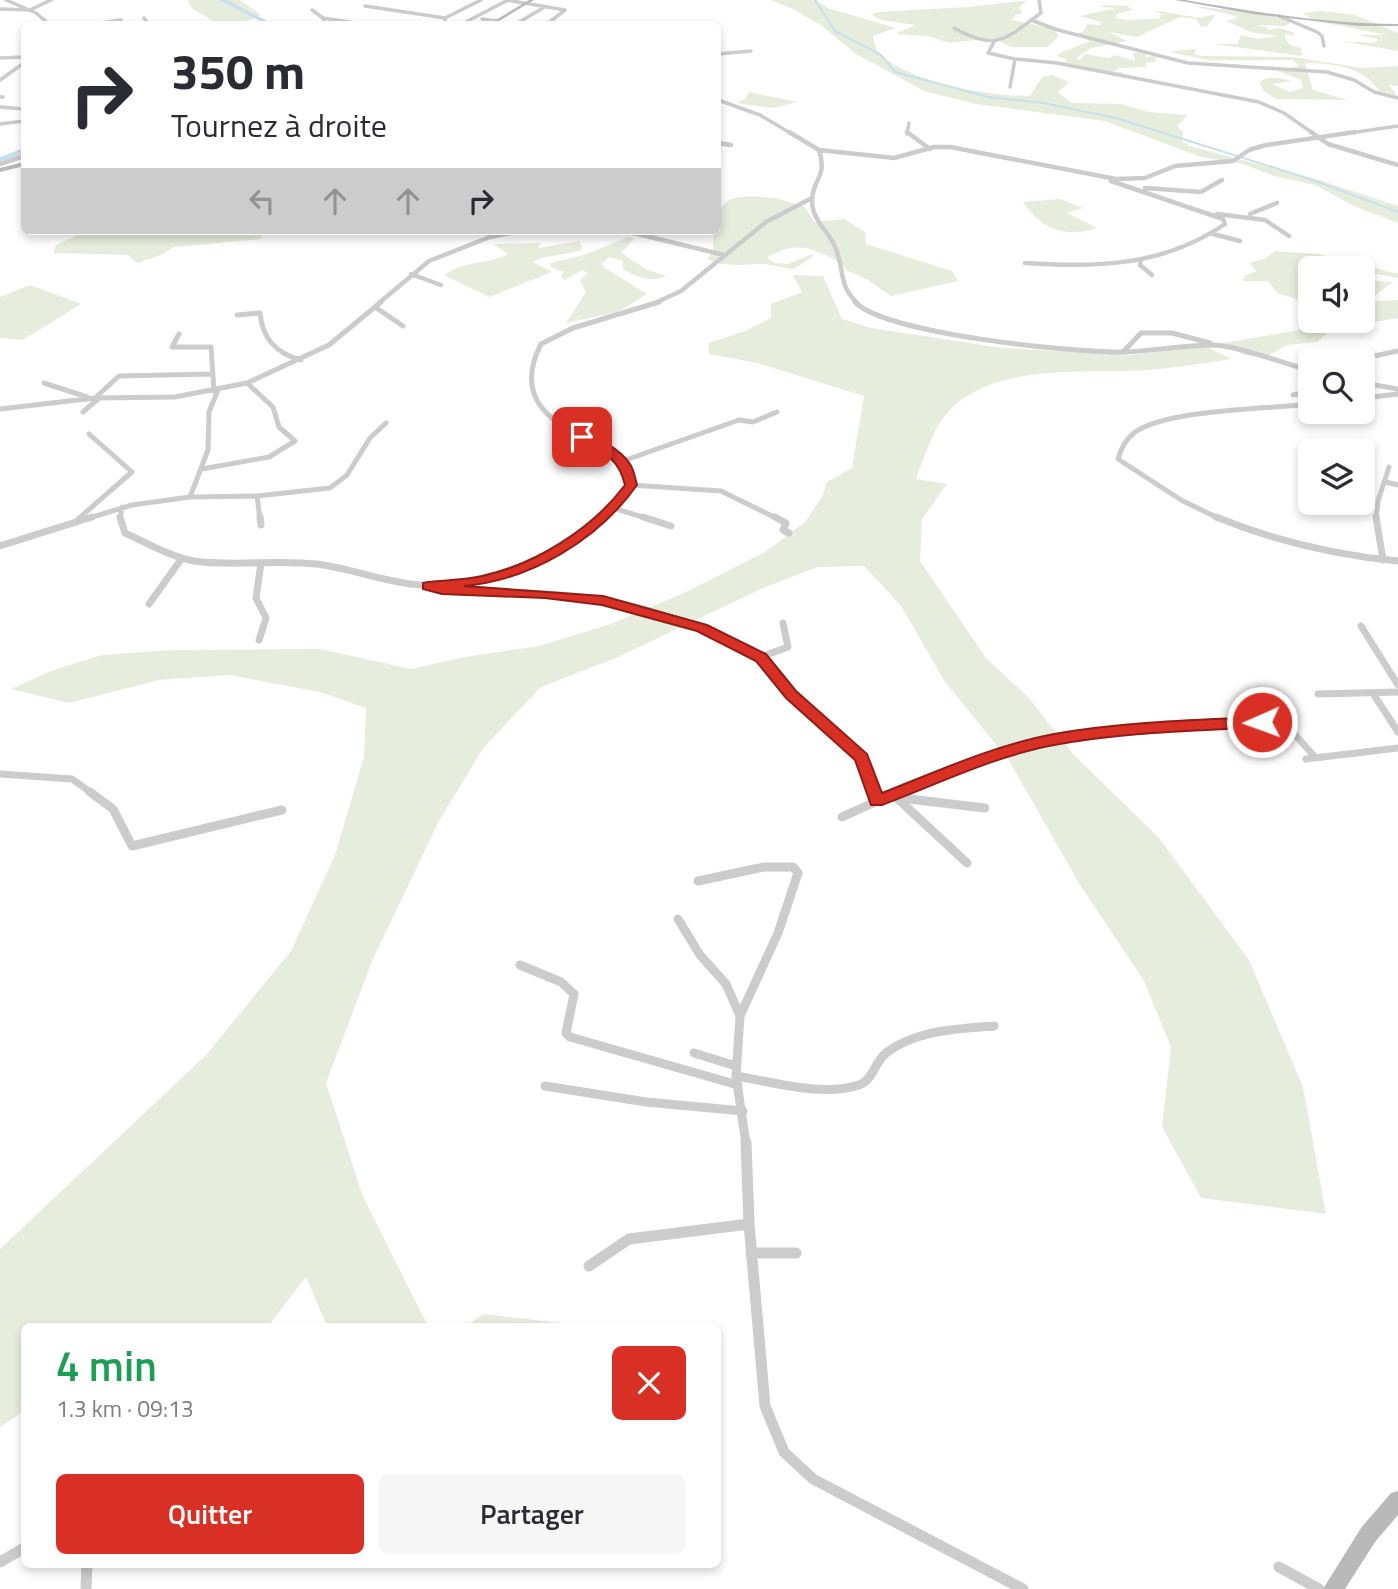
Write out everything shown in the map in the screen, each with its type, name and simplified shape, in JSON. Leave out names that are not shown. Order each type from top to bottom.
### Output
[{"type":"main road","points":[[497,21],[532,0]]},
{"type":"main road","points":[[1177,0],[1279,16],[1398,25]]},
{"type":"main road","points":[[0,170],[21,165]]},
{"type":"main road","points":[[1333,1589],[1368,1535],[1398,1500]]},
{"type":"street","points":[[6,0],[30,10],[45,21]]},
{"type":"street","points":[[0,11],[30,10],[51,0]]},
{"type":"street","points":[[365,6],[445,18],[481,0]]},
{"type":"street","points":[[467,21],[507,0],[566,11],[551,21]]},
{"type":"street","points":[[954,28],[974,39],[1002,41],[1043,10],[1039,0]]},
{"type":"street","points":[[521,21],[544,8]]},
{"type":"street","points":[[312,10],[323,18],[342,21]]},
{"type":"street","points":[[1279,16],[1317,32],[1322,36],[1324,46]]},
{"type":"street","points":[[482,19],[497,21]]},
{"type":"street","points":[[114,21],[121,20]]},
{"type":"street","points":[[1031,20],[1188,63],[1327,72],[1354,80],[1374,92],[1398,98]]},
{"type":"street","points":[[1071,40],[1082,36]]},
{"type":"street","points":[[994,42],[987,51],[989,54],[1058,63],[1273,107],[1318,139],[1345,151],[1398,165]]},
{"type":"street","points":[[6,50],[2,58],[21,57]]},
{"type":"street","points":[[721,54],[751,51]]},
{"type":"street","points":[[1010,87],[1015,59]]},
{"type":"street","points":[[0,80],[21,65]]},
{"type":"street","points":[[16,69],[21,69]]},
{"type":"street","points":[[1100,81],[1112,74]]},
{"type":"street","points":[[721,101],[761,115],[819,150],[894,158],[928,148],[961,149],[1098,177],[1226,221],[1213,234],[1188,248],[1141,260],[1084,267],[1026,263]]},
{"type":"street","points":[[0,107],[21,109]]},
{"type":"street","points":[[0,124],[21,121]]},
{"type":"street","points":[[909,123],[907,135],[935,151]]},
{"type":"street","points":[[1098,177],[1145,178],[1175,166],[1233,161],[1249,150],[1266,145],[1398,126]]},
{"type":"street","points":[[721,143],[731,145]]},
{"type":"street","points":[[819,150],[824,166],[812,198],[814,215],[836,249],[844,290],[859,306],[903,323],[979,340],[1123,352],[1216,345]]},
{"type":"street","points":[[0,164],[21,157]]},
{"type":"street","points":[[1131,187],[1196,192],[1208,190],[1222,180]]},
{"type":"street","points":[[631,485],[623,461],[554,422],[539,409],[533,390],[537,351],[541,344],[557,334],[656,303],[681,291],[766,222],[812,198]]},
{"type":"street","points":[[1243,215],[1277,203]]},
{"type":"street","points":[[1200,212],[1243,215],[1275,224],[1289,236]]},
{"type":"street","points":[[1213,234],[1240,241]]},
{"type":"street","points":[[0,410],[96,398],[163,398],[216,391],[247,383],[301,360],[337,339],[429,261],[478,241],[503,235]]},
{"type":"street","points":[[640,235],[724,255]]},
{"type":"street","points":[[478,241],[490,249]]},
{"type":"street","points":[[1141,260],[1140,265],[1152,275]]},
{"type":"street","points":[[1044,262],[1053,265],[1056,272]]},
{"type":"street","points":[[411,274],[441,285]]},
{"type":"street","points":[[375,307],[403,326]]},
{"type":"street","points":[[237,315],[260,313],[269,341],[285,355],[301,360]]},
{"type":"street","points":[[1123,352],[1140,333],[1177,331],[1298,368]]},
{"type":"street","points":[[179,334],[172,347],[211,347],[211,374],[216,391],[209,412],[208,450],[190,497]]},
{"type":"street","points":[[1375,356],[1398,351]]},
{"type":"street","points":[[83,412],[120,375],[211,374]]},
{"type":"street","points":[[44,383],[96,398]]},
{"type":"street","points":[[202,469],[269,457],[295,441],[279,427],[273,407],[247,383]]},
{"type":"street","points":[[1375,386],[1398,392]]},
{"type":"street","points":[[1375,396],[1398,392]]},
{"type":"street","points":[[1293,395],[1298,394]]},
{"type":"street","points":[[1298,406],[1182,419],[1142,428],[1131,435],[1118,459],[1168,496],[1200,511],[1315,550],[1398,561]]},
{"type":"street","points":[[623,461],[739,420],[753,422],[777,412]]},
{"type":"street","points":[[0,546],[77,520],[190,497],[257,496],[320,490],[338,484],[352,468],[367,438],[386,423]]},
{"type":"street","points":[[77,520],[93,503],[132,472],[89,434]]},
{"type":"street","points":[[1383,560],[1376,522],[1380,493],[1390,474],[1390,467]]},
{"type":"street","points":[[1385,482],[1398,485]]},
{"type":"street","points":[[428,586],[481,581],[523,569],[558,550],[613,508],[631,485]]},
{"type":"street","points":[[631,485],[721,491],[778,516],[786,523],[783,530],[789,533]]},
{"type":"street","points":[[257,496],[261,525]]},
{"type":"street","points":[[613,508],[671,526]]},
{"type":"street","points":[[118,510],[125,533],[182,558],[329,566],[442,590],[574,597],[628,605],[702,628],[761,657],[791,694],[862,758],[877,801]]},
{"type":"street","points":[[149,604],[182,558]]},
{"type":"street","points":[[259,640],[266,618],[256,598],[261,564]]},
{"type":"street","points":[[761,657],[788,646],[783,623]]},
{"type":"street","points":[[1361,626],[1398,685]]},
{"type":"street","points":[[1318,694],[1374,695],[1398,692]]},
{"type":"street","points":[[1374,695],[1398,732]]},
{"type":"street","points":[[842,817],[930,779],[1030,745],[1134,728],[1282,723],[1315,757]]},
{"type":"street","points":[[1306,759],[1398,748]]},
{"type":"street","points":[[0,775],[72,779],[113,809],[132,846],[282,810]]},
{"type":"street","points":[[893,797],[985,808]]},
{"type":"street","points":[[893,797],[967,863]]},
{"type":"street","points":[[698,881],[764,867],[788,866],[798,873],[779,933],[740,1016],[737,1075],[743,1111],[751,1254],[765,1406],[784,1452],[813,1479],[1023,1589]]},
{"type":"street","points":[[678,919],[700,955],[726,985],[740,1016]]},
{"type":"street","points":[[520,965],[561,982],[574,994],[566,1033],[570,1037],[737,1075],[812,1085],[858,1086],[865,1083],[874,1066],[886,1054],[913,1039],[940,1030],[994,1026]]},
{"type":"street","points":[[694,1053],[737,1075]]},
{"type":"street","points":[[545,1086],[646,1102],[743,1111]]},
{"type":"street","points":[[590,1266],[629,1239],[749,1224]]},
{"type":"street","points":[[751,1254],[796,1253]]},
{"type":"street","points":[[0,1562],[21,1550]]},
{"type":"street","points":[[1279,1567],[1319,1589]]},
{"type":"street","points":[[86,1589],[87,1568]]},
{"type":"green space","points":[[188,0],[240,0],[261,15],[246,21],[212,21],[189,5]]},
{"type":"green space","points":[[771,0],[815,0],[828,8],[896,28],[873,36],[878,51],[896,65],[932,81],[994,94],[1030,96],[1042,77],[1052,75],[1069,82],[1058,92],[1071,103],[1121,104],[1148,112],[1188,115],[1177,126],[1183,132],[1182,141],[1189,146],[1319,180],[1398,206],[1398,223],[1354,206],[1315,185],[1274,176],[1243,164],[1201,157],[1105,121],[976,104],[924,91],[856,54],[822,26]]},
{"type":"green space","points":[[1026,1],[1019,8],[1023,13],[1015,15],[1012,20],[1054,29],[1059,36],[1047,47],[1011,47],[994,38],[949,43],[927,36],[896,34],[915,25],[881,20],[872,15],[877,12]]},
{"type":"green space","points":[[1127,6],[1133,10],[1117,14],[1116,18],[1127,20],[1160,19],[1159,15],[1164,15],[1153,10],[1200,18],[1216,14],[1207,26],[1201,27],[1196,19],[1180,17],[1137,37],[1109,32],[1127,41],[1091,48],[1076,58],[1080,60],[1085,54],[1109,58],[1115,55],[1135,61],[1133,53],[1145,53],[1146,57],[1156,56],[1155,62],[1145,63],[1147,67],[1120,68],[1113,72],[1125,72],[1115,76],[1063,64],[1067,60],[1057,56],[1060,53],[1090,41],[1077,35],[1087,24],[1101,25],[1100,22],[1079,16],[1116,8],[1099,7]]},
{"type":"green space","points":[[1192,6],[1265,14],[1291,21],[1286,26],[1255,25],[1269,28],[1266,31],[1277,28],[1293,32],[1294,36],[1286,34],[1285,37],[1290,45],[1301,48],[1302,56],[1214,44],[1237,44],[1241,35],[1259,39],[1276,36],[1251,32],[1226,21],[1237,16]]},
{"type":"green space","points":[[1321,11],[1355,15],[1398,33],[1398,51],[1341,41],[1375,43],[1378,39],[1358,35],[1387,35],[1316,21],[1302,13]]},
{"type":"green space","points":[[1197,50],[1194,54],[1203,56],[1294,57],[1362,68],[1398,66],[1398,86],[1389,85],[1397,96],[1379,91],[1365,76],[1347,68],[1305,63],[1313,90],[1348,100],[1276,99],[1264,91],[1259,82],[1267,78],[1279,78],[1292,81],[1272,84],[1290,92],[1303,88],[1301,80],[1278,71],[1299,66],[1293,60],[1208,60],[1169,52]]},
{"type":"green space","points":[[749,92],[797,102],[773,108],[736,103],[745,99]]},
{"type":"green space","points":[[735,198],[776,198],[805,207],[814,222],[844,219],[865,232],[866,244],[952,271],[958,281],[891,296],[868,280],[846,270],[842,263],[822,253],[797,247],[767,257],[774,263],[788,264],[814,253],[794,269],[764,264],[727,265],[713,262],[707,259],[713,252],[713,237],[721,235],[721,208]]},
{"type":"green space","points":[[1060,199],[1083,208],[1067,213],[1097,228],[1075,232],[1056,229],[1038,219],[1023,202]]},
{"type":"green space","points":[[78,235],[260,235],[262,239],[174,247],[161,255],[137,263],[128,255],[53,253],[56,245]]},
{"type":"green space","points":[[629,237],[634,239],[621,253],[646,269],[666,276],[655,279],[638,277],[623,269],[623,261],[609,257],[602,264],[605,268],[647,294],[618,312],[566,323],[586,292],[580,280],[588,273],[582,270],[564,280],[561,276],[564,272],[551,267],[550,263],[584,255]]},
{"type":"green space","points":[[580,241],[582,250],[533,262],[552,272],[489,297],[444,275],[459,267],[508,254],[493,244],[541,243],[538,248]]},
{"type":"green space","points":[[1275,251],[1326,256],[1298,256],[1298,300],[1277,293],[1268,281],[1243,281],[1244,276],[1257,271],[1249,263],[1266,258]]},
{"type":"green space","points":[[1375,268],[1398,274],[1398,278],[1375,274]]},
{"type":"green space","points":[[793,275],[823,276],[842,319],[871,328],[1002,348],[1131,355],[1202,345],[1232,359],[1147,370],[1042,374],[990,385],[967,396],[948,412],[938,427],[916,479],[947,484],[922,519],[920,561],[986,658],[1028,697],[1073,754],[1159,838],[1249,960],[1303,1087],[1326,1214],[1201,1198],[1162,1127],[1171,1047],[1144,981],[1080,885],[1008,759],[945,682],[901,606],[864,566],[817,567],[761,589],[616,658],[541,687],[484,747],[439,821],[372,961],[326,1083],[363,1197],[426,1323],[326,1323],[306,1277],[270,1323],[21,1323],[21,1413],[0,1427],[0,1249],[207,1054],[291,951],[335,855],[364,757],[366,708],[320,692],[229,675],[159,680],[69,703],[11,689],[51,671],[102,655],[172,650],[320,649],[411,669],[465,657],[539,646],[611,624],[686,592],[765,552],[805,522],[822,497],[827,482],[852,468],[864,396],[757,363],[709,354],[709,343],[745,331],[771,318],[771,304],[802,292]]},
{"type":"green space","points":[[1375,281],[1393,282],[1375,295]]},
{"type":"green space","points":[[30,285],[81,304],[23,340],[0,338],[0,297]]},
{"type":"green space","points":[[1398,300],[1398,318],[1375,322],[1375,301]]},
{"type":"green space","points":[[1298,330],[1298,333],[1326,333],[1318,342],[1287,345],[1264,358],[1244,355],[1223,343]]},
{"type":"green space","points":[[484,1314],[560,1323],[470,1323]]},
{"type":"waterway","points":[[222,0],[264,21]]},
{"type":"waterway","points":[[815,0],[835,31],[881,55],[895,72],[988,97],[1043,103],[1116,118],[1310,179],[1398,212]]},
{"type":"waterway","points":[[0,160],[21,151]]},
{"type":"route","points":[[582,437],[623,461],[630,476],[631,485],[613,508],[558,550],[523,569],[481,581],[428,586],[442,590],[545,594],[603,601],[628,605],[702,628],[761,657],[774,677],[791,694],[862,758],[877,801],[998,755],[1052,740],[1134,728],[1262,722]]}]
